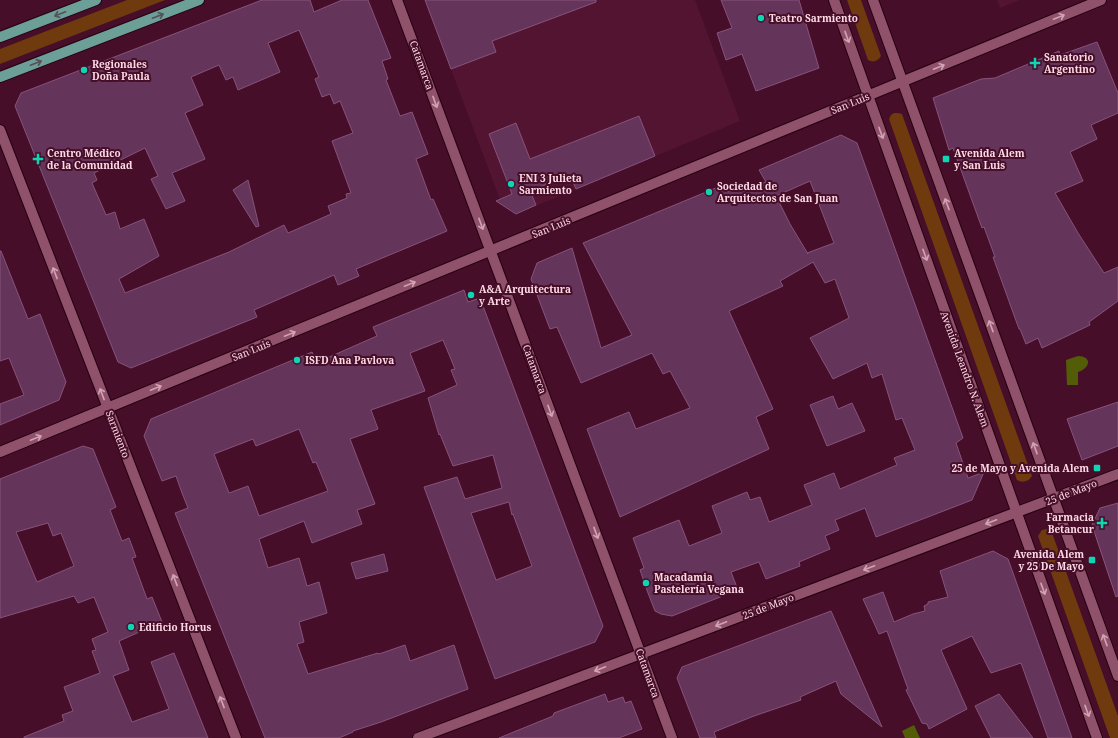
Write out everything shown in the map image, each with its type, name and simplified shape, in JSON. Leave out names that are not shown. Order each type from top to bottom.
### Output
[{"type":"main road","points":[[0,37],[96,0]]},
{"type":"main road","points":[[0,77],[199,0]]},
{"type":"street","name":"Catamarca","points":[[397,0],[672,738]]},
{"type":"street","name":"Avenida Leandro N. Alem","points":[[834,0],[1097,738]]},
{"type":"street","points":[[873,0],[1118,676]]},
{"type":"street","name":"San Luis","points":[[0,452],[1101,0]]},
{"type":"street","name":"Sarmiento","points":[[0,130],[236,738]]},
{"type":"street","name":"25 de Mayo","points":[[418,738],[1118,474]]},
{"type":"shaded area","points":[[127,0],[165,0],[0,64],[0,49]]},
{"type":"shaded area","points":[[425,0],[695,0],[740,121],[516,214],[502,205]]},
{"type":"shaded area","points":[[847,0],[861,0],[881,56],[877,60],[868,60]]},
{"type":"shaded area","points":[[997,0],[1020,0],[1000,8]]},
{"type":"shaded area","points":[[894,113],[902,114],[1032,476],[1029,480],[1017,480],[889,119]]},
{"type":"shaded area","points":[[1078,356],[1088,360],[1087,365],[1078,372],[1078,385],[1067,385],[1066,360]]},
{"type":"shaded area","points":[[1042,530],[1051,530],[1118,716],[1118,738],[1110,738],[1038,536]]},
{"type":"shaded area","points":[[914,725],[920,738],[905,738],[902,731]]},
{"type":"building","points":[[262,0],[310,0],[314,12],[342,0],[368,0],[391,58],[382,61],[388,79],[386,80],[400,116],[412,112],[428,154],[416,159],[431,200],[433,199],[447,231],[356,269],[359,276],[338,285],[334,275],[254,310],[257,317],[131,368],[118,362],[15,106],[21,93]],"holes":[[[299,30],[319,77],[315,79],[322,97],[330,94],[334,104],[340,101],[353,133],[332,141],[351,193],[346,194],[347,198],[328,206],[331,214],[288,233],[284,225],[229,252],[125,293],[119,279],[159,256],[144,219],[120,229],[115,212],[106,215],[92,183],[97,180],[94,173],[145,148],[158,176],[151,179],[166,209],[185,201],[172,173],[205,159],[185,113],[203,105],[191,77],[219,65],[226,80],[233,77],[238,90],[280,72],[268,43]]]},
{"type":"building","points":[[425,0],[596,0],[596,2],[492,41],[496,52],[451,69]]},
{"type":"building","points":[[721,0],[799,0],[819,68],[756,91],[742,54],[726,60],[717,33],[732,28]]},
{"type":"building","points":[[1097,42],[1118,93],[1118,113],[1091,125],[1097,139],[1070,152],[1083,181],[1055,193],[1078,233],[1104,273],[1118,267],[1118,301],[1089,322],[1090,325],[1042,348],[1038,338],[1026,344],[1019,329],[993,257],[995,257],[984,227],[982,228],[953,148],[949,150],[933,98],[981,79],[995,78],[1059,51],[1060,55]]},
{"type":"building","points":[[639,116],[655,156],[576,189],[570,175],[530,191],[536,205],[516,214],[496,201],[512,194],[489,134],[516,123],[530,159]]},
{"type":"building","points":[[841,135],[857,143],[963,438],[956,443],[968,478],[984,472],[972,500],[876,537],[865,508],[835,520],[839,530],[825,536],[830,549],[799,562],[800,566],[766,579],[759,562],[731,572],[738,590],[672,616],[661,614],[655,611],[648,593],[640,570],[644,568],[633,538],[679,520],[689,546],[722,533],[712,506],[747,492],[750,500],[760,497],[769,522],[812,505],[804,485],[834,473],[840,489],[897,465],[894,458],[915,450],[902,418],[896,420],[882,374],[872,378],[867,363],[833,379],[810,338],[849,318],[835,279],[825,283],[813,262],[780,281],[783,286],[729,311],[773,409],[756,417],[769,449],[620,517],[587,429],[629,412],[636,429],[690,408],[670,371],[663,374],[652,353],[581,383],[557,327],[550,329],[531,279],[537,263],[572,248],[601,348],[632,335],[583,243],[723,185],[728,192],[766,182],[759,170]],"holes":[[[810,181],[834,243],[807,253],[776,196]]]},
{"type":"building","points":[[248,180],[259,226],[256,227],[233,190]]},
{"type":"building","points":[[0,251],[28,319],[40,314],[66,382],[59,400],[0,425],[0,404],[24,395],[9,358],[0,361]]},
{"type":"building","points":[[464,290],[468,302],[480,298],[603,626],[595,642],[495,679],[424,487],[457,477],[465,499],[502,488],[493,455],[453,466],[440,434],[439,435],[428,398],[457,385],[451,370],[455,369],[443,340],[410,353],[425,391],[371,410],[378,429],[350,439],[375,504],[357,510],[362,524],[312,543],[304,521],[259,539],[268,568],[299,558],[307,586],[319,582],[327,613],[299,622],[304,642],[297,644],[308,674],[405,645],[410,661],[454,645],[468,689],[353,731],[339,738],[265,738],[175,513],[188,508],[176,476],[162,481],[144,436],[151,419],[312,352],[316,360],[326,356],[327,358],[377,336],[373,327]],"holes":[[[299,429],[313,463],[316,462],[328,491],[259,516],[248,486],[229,493],[214,454],[253,439],[256,446]],[[509,502],[512,515],[513,514],[532,566],[496,580],[471,513]]]},
{"type":"building","points":[[833,396],[838,409],[852,403],[865,431],[827,446],[810,405]]},
{"type":"building","points":[[1118,402],[1118,446],[1082,460],[1067,419]]},
{"type":"building","points":[[83,446],[93,449],[116,507],[110,510],[122,541],[129,538],[136,557],[132,558],[147,599],[152,597],[162,622],[119,641],[129,670],[113,676],[132,722],[169,709],[151,662],[174,653],[208,738],[24,738],[64,721],[62,715],[73,711],[64,687],[100,673],[92,651],[96,650],[92,639],[108,632],[94,597],[78,603],[74,596],[0,618],[0,479]],"holes":[[[48,523],[53,536],[61,533],[74,566],[37,582],[16,532]]]},
{"type":"building","points":[[1118,503],[1118,596],[1116,597],[1092,525],[1100,508]]},
{"type":"building","points":[[993,551],[1008,559],[1072,738],[1048,738],[1021,663],[991,673],[972,636],[941,650],[967,709],[929,729],[927,724],[922,723],[906,690],[908,689],[887,631],[879,634],[863,599],[883,592],[894,622],[925,611],[924,606],[928,604],[928,602],[948,597],[940,571]]},
{"type":"building","points":[[384,554],[388,571],[356,579],[351,563]]},
{"type":"building","points":[[831,611],[882,727],[841,694],[836,681],[800,697],[801,700],[754,716],[714,732],[716,738],[700,738],[677,678],[682,667]]},
{"type":"building","points":[[605,694],[608,702],[623,697],[625,703],[631,701],[642,729],[619,738],[499,738],[553,716],[554,713]]},
{"type":"building","points":[[999,694],[1033,738],[991,738],[975,706]]},
{"type":"place","name":"Teatro Sarmiento","points":[[761,18]]},
{"type":"place","name":"Sanatorio Argentino","points":[[1035,63]]},
{"type":"place","name":"Regionales Doña Paula","points":[[84,70]]},
{"type":"place","name":"Centro Médico de la Comunidad","points":[[38,159]]},
{"type":"place","name":"Avenida Alem y San Luis","points":[[946,159]]},
{"type":"place","name":"ENI 3 Julieta Sarmiento","points":[[511,184]]},
{"type":"place","name":"Sociedad de Arquitectos de San Juan","points":[[709,192]]},
{"type":"place","name":"A&A Arquitectura y Arte","points":[[471,295]]},
{"type":"place","name":"ISFD Ana Pavlova","points":[[297,360]]},
{"type":"place","name":"25 de Mayo y Avenida Alem","points":[[1097,468]]},
{"type":"place","name":"Farmacia Betancur","points":[[1102,523]]},
{"type":"place","name":"Avenida Alem y 25 De Mayo","points":[[1092,560]]},
{"type":"place","name":"Macadamia Pastelería Vegana","points":[[646,583]]},
{"type":"place","name":"Edificio Horus","points":[[131,627]]}]
